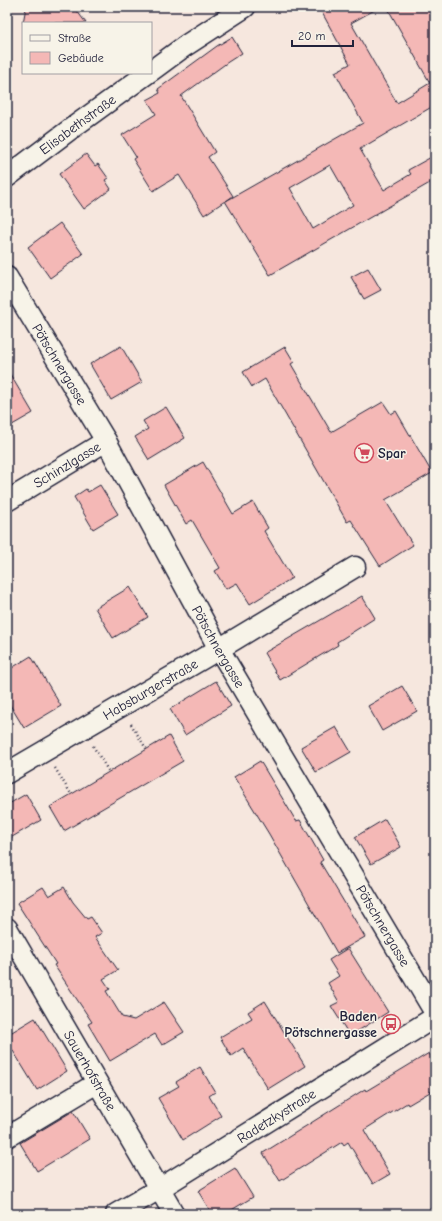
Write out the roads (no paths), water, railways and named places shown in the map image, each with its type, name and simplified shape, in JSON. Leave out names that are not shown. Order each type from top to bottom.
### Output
[{"type":"street","points":[[152,70],[185,46],[245,7]]},
{"type":"street","name":"Elisabethstraße","points":[[7,177],[147,74]]},
{"type":"street","name":"Pötschnergasse","points":[[7,277],[106,441],[219,649],[435,1013]]},
{"type":"street","name":"Schinzlgasse","points":[[7,500],[106,441]]},
{"type":"street","name":"Habsburgerstraße","points":[[7,772],[121,707],[355,567]]},
{"type":"street","name":"Sauerhofstraße","points":[[7,928],[174,1214]]},
{"type":"street","name":"Radetzkystraße","points":[[116,1214],[159,1189],[435,1017]]},
{"type":"street","points":[[7,1137],[97,1083]]},
{"type":"place","name":"Spar","points":[[364,453]]},
{"type":"place","name":"Baden Pötschnergasse","points":[[391,1024]]}]
